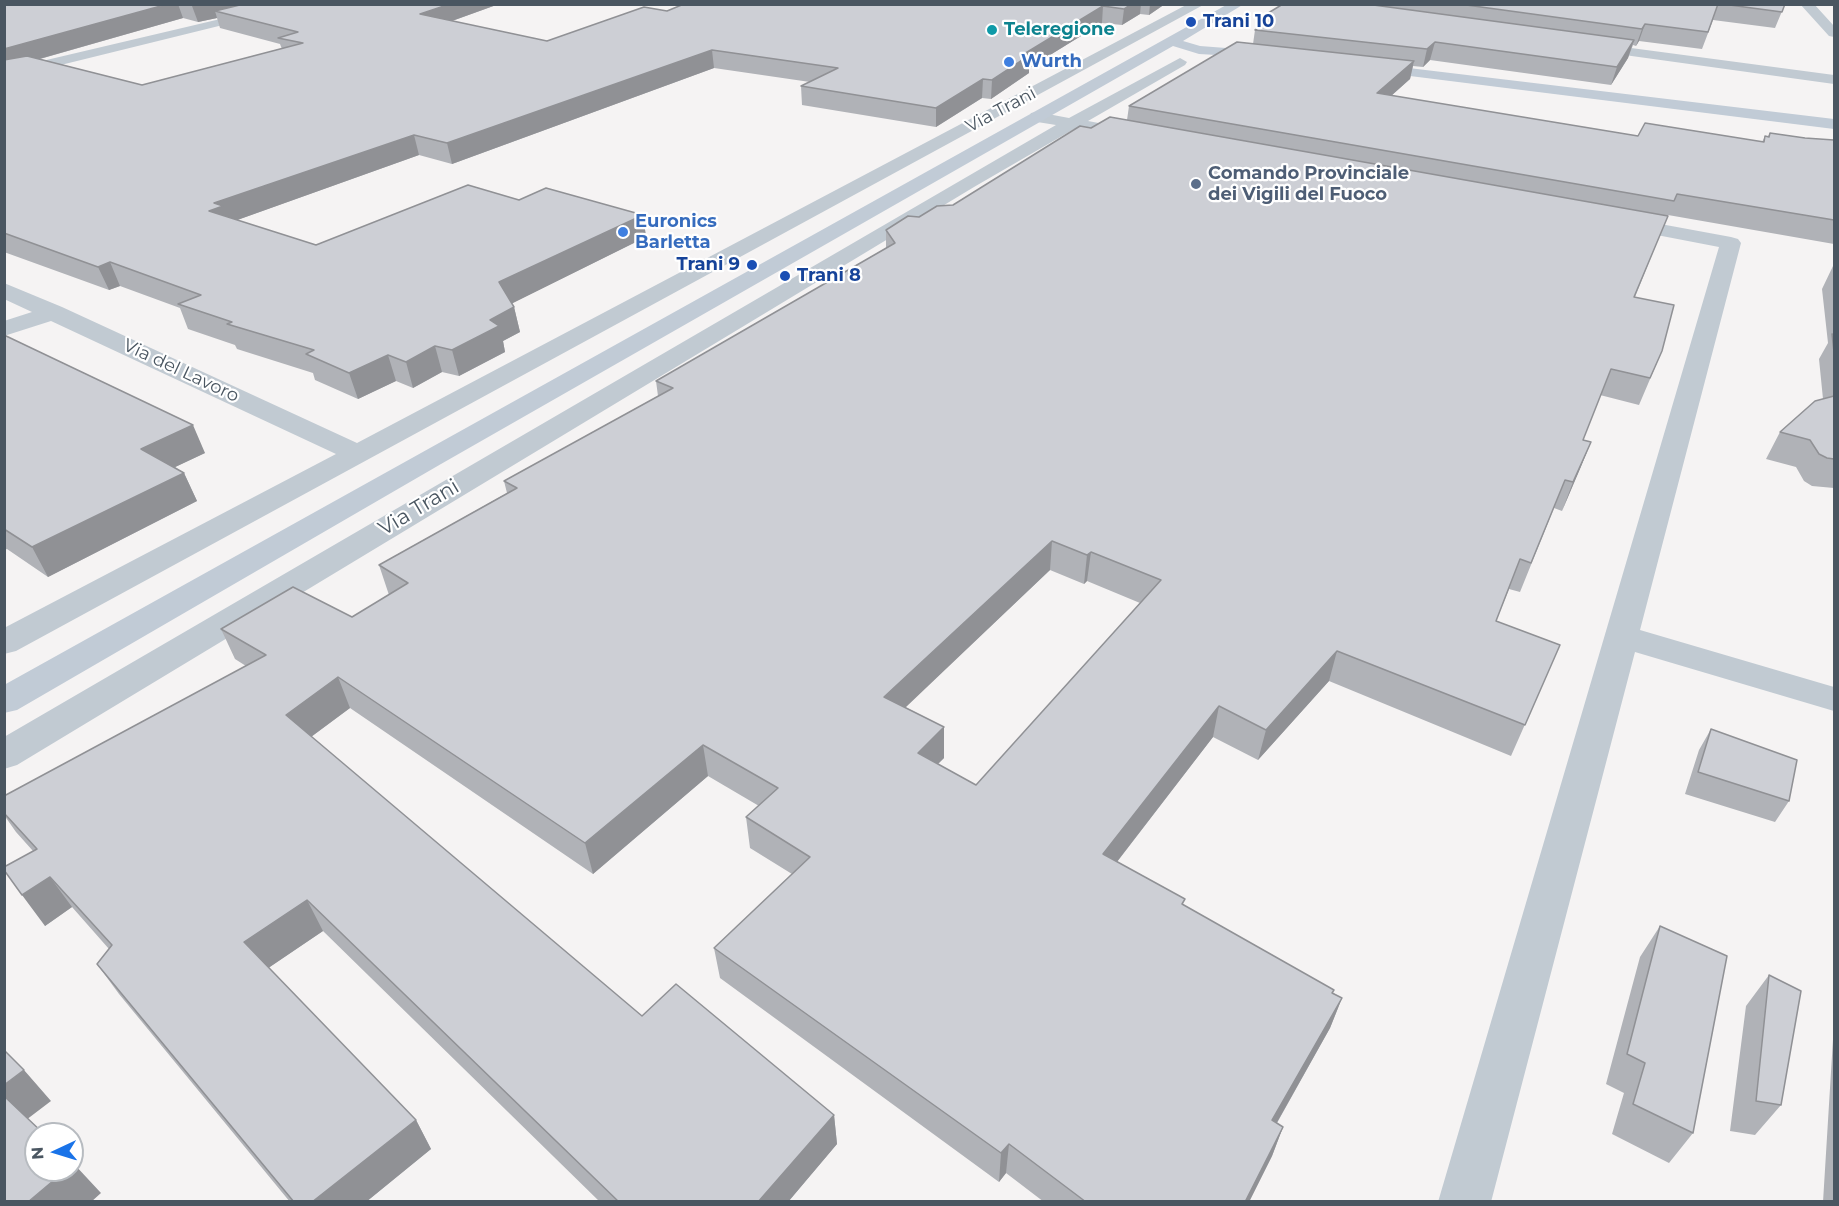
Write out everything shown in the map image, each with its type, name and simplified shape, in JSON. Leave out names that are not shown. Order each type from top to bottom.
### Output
[{"type":"main road","name":"Via Trani","points":[[4,700],[848,224],[1041,129],[1128,68],[1234,7]]},
{"type":"main road","points":[[1205,23],[1211,36],[1226,48]]},
{"type":"main road","points":[[1173,42],[1193,49],[1226,48]]},
{"type":"main road","points":[[1128,68],[1186,53],[1226,48]]},
{"type":"main road","points":[[1356,66],[1834,124]]},
{"type":"street","points":[[4,75],[302,4]]},
{"type":"street","points":[[1806,4],[1834,33]]},
{"type":"street","points":[[1198,5],[1234,7]]},
{"type":"street","name":"Via Trani","points":[[4,643],[1198,5]]},
{"type":"street","points":[[1577,45],[1834,80]]},
{"type":"street","points":[[1072,124],[1180,62]]},
{"type":"street","points":[[1078,69],[1128,68]]},
{"type":"street","points":[[1041,129],[1072,124],[1166,141]]},
{"type":"street","name":"Via Trani","points":[[4,755],[834,262],[1041,129]]},
{"type":"street","points":[[803,215],[848,224]]},
{"type":"street","points":[[1464,1202],[1731,243],[1590,217]]},
{"type":"street","points":[[794,254],[834,262]]},
{"type":"street","name":"Via del Lavoro","points":[[4,290],[356,453]]},
{"type":"street","points":[[4,328],[54,312]]},
{"type":"street","points":[[1621,636],[1834,699]]},
{"type":"building","points":[[4,4],[168,4],[4,49]]},
{"type":"building","points":[[244,4],[450,4],[420,14],[547,41],[644,7],[667,11],[684,4],[1131,4],[1124,9],[1103,6],[1024,54],[1030,55],[992,80],[983,79],[936,108],[801,86],[838,68],[712,50],[447,143],[414,135],[214,203],[223,206],[209,211],[316,245],[468,185],[519,200],[546,188],[643,215],[499,282],[514,307],[490,320],[499,326],[452,350],[435,346],[406,362],[388,355],[349,373],[306,354],[314,350],[227,324],[232,322],[178,304],[201,295],[110,262],[98,267],[4,233],[4,60],[27,56],[142,85],[303,43],[278,38],[298,32],[215,11]]},
{"type":"building","points":[[1283,4],[1366,4],[1634,40],[1617,67],[1435,42],[1427,49],[1255,30],[1272,20],[1260,18]]},
{"type":"building","points":[[1459,4],[1718,4],[1708,32],[1645,24],[1642,29]]},
{"type":"building","points":[[1722,4],[1785,4],[1782,12]]},
{"type":"building","points":[[1237,42],[1414,61],[1377,93],[1638,136],[1645,123],[1764,142],[1765,136],[1769,137],[1770,133],[1834,140],[1834,220],[1677,194],[1674,201],[1129,106]]},
{"type":"building","points":[[1110,117],[1668,216],[1634,297],[1674,305],[1662,351],[1650,378],[1611,369],[1583,440],[1591,442],[1573,482],[1565,480],[1531,563],[1520,559],[1496,621],[1560,645],[1525,725],[1337,651],[1266,730],[1219,706],[1103,854],[1185,899],[1182,904],[1334,990],[1332,993],[1342,998],[1272,1120],[1283,1127],[1245,1202],[1086,1202],[1009,1144],[1001,1153],[714,948],[810,857],[746,817],[778,788],[703,745],[585,843],[338,677],[286,715],[642,1016],[676,984],[834,1115],[758,1202],[619,1202],[307,900],[244,942],[416,1120],[312,1202],[294,1202],[97,964],[112,945],[50,877],[22,895],[4,870],[4,867],[37,849],[4,813],[4,796],[266,655],[221,629],[293,587],[352,617],[408,583],[379,565],[517,488],[504,481],[673,388],[656,381],[895,243],[886,230],[908,216],[919,217],[937,206],[953,205],[1080,126],[1091,128]],"holes":[[[1052,541],[1087,555],[1091,552],[1161,580],[976,785],[918,753],[944,727],[884,697]]]},
{"type":"building","points":[[4,335],[193,425],[141,449],[184,473],[32,547],[4,529]]},
{"type":"building","points":[[1834,396],[1834,459],[1819,454],[1810,440],[1780,432],[1815,401]]},
{"type":"building","points":[[1711,729],[1797,760],[1789,801],[1698,772]]},
{"type":"building","points":[[1660,926],[1727,956],[1693,1133],[1633,1104],[1645,1063],[1627,1054]]},
{"type":"building","points":[[1769,975],[1801,991],[1781,1105],[1756,1101]]},
{"type":"building","points":[[4,1050],[24,1070],[4,1085]]},
{"type":"building","points":[[4,1096],[31,1122],[24,1122],[24,1182],[52,1182],[28,1202],[4,1202]]},
{"type":"place","name":"Trani 10","points":[[1191,22]]},
{"type":"place","name":"Teleregione","points":[[992,30]]},
{"type":"place","name":"Wurth","points":[[1009,62]]},
{"type":"place","name":"Comando Provinciale dei Vigili del Fuoco","points":[[1196,184]]},
{"type":"place","name":"Euronics Barletta","points":[[623,232]]},
{"type":"place","name":"Trani 9","points":[[752,265]]},
{"type":"place","name":"Trani 8","points":[[785,276]]}]
